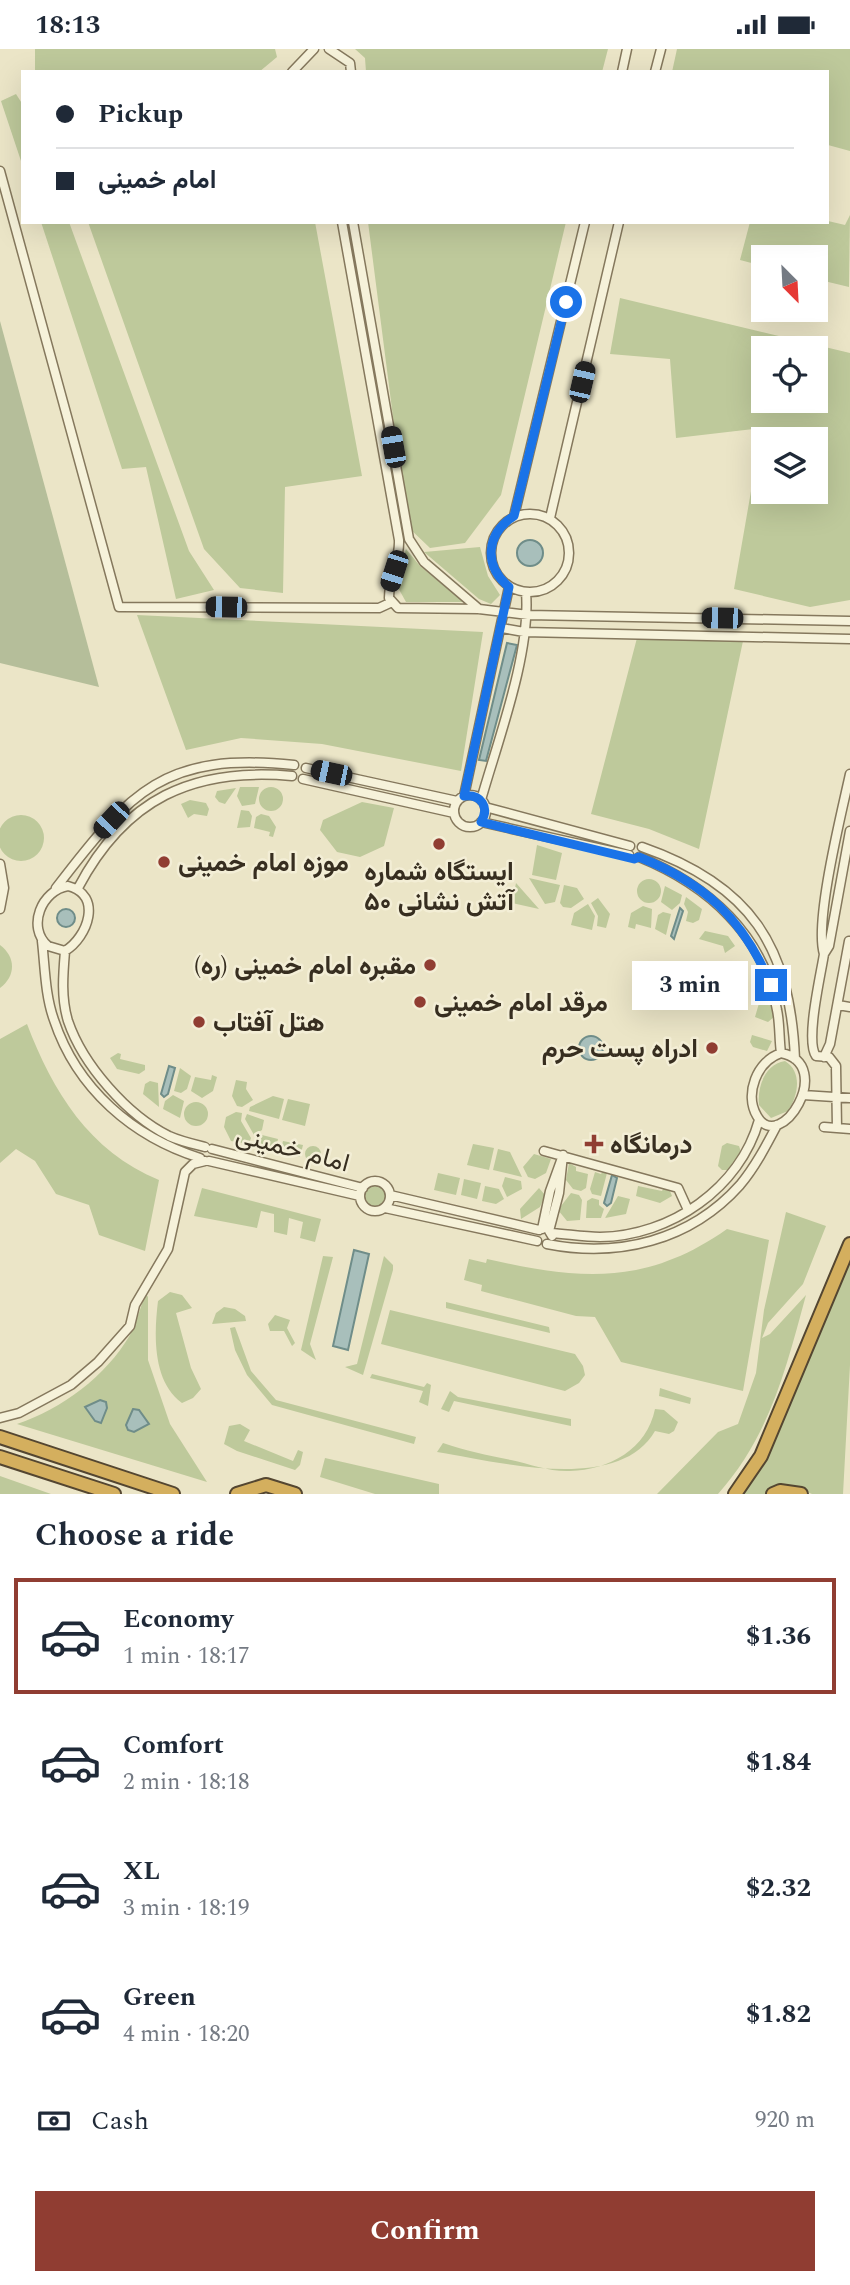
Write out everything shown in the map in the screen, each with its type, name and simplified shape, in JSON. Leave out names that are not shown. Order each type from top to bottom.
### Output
[{"type":"highway","points":[[735,1494],[761,1456],[850,1244]]},
{"type":"highway","points":[[0,1437],[173,1494]]},
{"type":"highway","points":[[0,1457],[114,1494]]},
{"type":"highway","points":[[237,1494],[266,1485],[295,1494]]},
{"type":"highway","points":[[773,1494],[780,1491],[801,1494]]},
{"type":"street","points":[[294,70],[314,49]]},
{"type":"street","points":[[329,49],[350,63],[351,70]]},
{"type":"street","points":[[622,70],[627,49]]},
{"type":"street","points":[[656,70],[661,49]]},
{"type":"street","points":[[0,171],[119,607],[379,608],[392,602]]},
{"type":"street","points":[[342,224],[399,540],[400,555],[389,587],[392,602],[398,608],[479,609],[528,615],[850,621]]},
{"type":"street","points":[[353,224],[410,539],[424,562],[479,609]]},
{"type":"street","points":[[514,516],[585,224]]},
{"type":"street","points":[[550,519],[619,224]]},
{"type":"street","points":[[532,513],[550,519],[566,536],[569,559],[565,571],[549,587],[526,592],[509,587],[499,579],[490,556],[495,533],[514,516],[532,513]]},
{"type":"street","points":[[454,813],[461,799],[506,612],[509,587]]},
{"type":"street","points":[[481,822],[483,803],[528,615],[526,592]]},
{"type":"street","points":[[722,618],[723,636]]},
{"type":"street","points":[[502,628],[524,632],[850,639]]},
{"type":"street","points":[[78,888],[86,898],[89,917],[82,936],[65,951],[54,950],[42,941],[38,929],[40,910],[46,897],[121,809],[170,776],[227,761],[301,764],[306,768],[483,803],[629,850],[698,887],[721,906],[747,936],[760,959],[775,998],[781,1053]]},
{"type":"street","points":[[292,776],[295,765]]},
{"type":"street","points":[[303,779],[306,768]]},
{"type":"street","points":[[78,888],[99,853],[124,824],[151,801],[175,789],[230,774],[292,776],[298,780],[454,813]]},
{"type":"street","points":[[824,954],[821,946],[826,898],[850,774]]},
{"type":"street","points":[[454,813],[458,822],[467,827],[481,822],[629,850]]},
{"type":"street","points":[[836,1128],[836,1066],[829,1057],[816,1056],[812,1051],[824,954],[829,946],[850,831]]},
{"type":"street","points":[[385,1208],[390,1195],[387,1186],[379,1181],[370,1182],[362,1192],[363,1205],[371,1211],[385,1208],[572,1249],[617,1250],[677,1231],[710,1212],[739,1185],[777,1125],[791,1116],[803,1095],[804,1078],[795,1059],[792,1009],[780,965],[757,924],[729,893],[702,874],[671,857],[636,843],[629,850]]},
{"type":"street","points":[[639,857],[642,847]]},
{"type":"street","points":[[0,864],[4,888],[0,909]]},
{"type":"street","points":[[56,888],[78,888]]},
{"type":"street","name":"امام خمینی","points":[[42,941],[53,1017],[62,1042],[77,1067],[102,1097],[140,1133],[169,1148],[205,1160],[362,1192]]},
{"type":"street","points":[[824,1057],[830,1044],[849,941]]},
{"type":"street","name":"امام خمینی","points":[[65,951],[63,994],[69,1021],[91,1062],[110,1086],[144,1119],[171,1137],[362,1192]]},
{"type":"street","points":[[838,1005],[850,1007]]},
{"type":"street","points":[[781,1053],[795,1059]]},
{"type":"street","points":[[777,1125],[759,1120],[752,1107],[752,1085],[762,1066],[781,1053]]},
{"type":"street","points":[[803,1095],[850,1098]]},
{"type":"street","points":[[390,1195],[545,1231],[600,1237],[629,1233],[658,1224],[688,1210],[732,1174],[747,1153],[759,1120]]},
{"type":"street","points":[[824,1127],[850,1129]]},
{"type":"street","points":[[0,1418],[19,1413],[71,1385],[98,1362],[130,1326],[135,1305],[168,1249],[185,1173],[193,1164],[205,1160],[214,1156],[209,1148],[200,1151],[205,1160]]},
{"type":"street","points":[[544,1151],[678,1188],[688,1210]]},
{"type":"street","points":[[537,1241],[545,1231],[561,1183],[563,1155]]},
{"type":"street","points":[[545,1231],[547,1244]]},
{"type":"green space","points":[[35,49],[275,49],[277,57],[261,70],[35,70]]},
{"type":"green space","points":[[355,49],[608,49],[603,70],[366,70],[365,58]]},
{"type":"green space","points":[[677,49],[850,49],[850,151],[829,145],[829,70],[672,70]]},
{"type":"green space","points":[[16,94],[21,102],[21,161],[1,101]]},
{"type":"green space","points":[[850,215],[849,287],[828,282],[828,245],[751,245],[751,263],[740,260],[749,224],[829,224],[829,221],[845,225]]},
{"type":"green space","points":[[42,224],[70,224],[189,551],[214,590],[176,599],[146,467],[122,469]]},
{"type":"green space","points":[[89,224],[315,224],[362,476],[285,487],[283,593],[240,588],[204,549]]},
{"type":"green space","points":[[368,224],[566,224],[501,495],[465,543],[430,548],[407,526]]},
{"type":"green space","points":[[620,298],[779,336],[751,336],[751,413],[828,413],[828,348],[850,353],[850,600],[810,607],[734,589],[751,491],[751,504],[828,504],[828,427],[751,427],[751,429],[676,438],[670,359],[610,354]]},
{"type":"green space","points":[[0,321],[99,687],[0,663]]},
{"type":"green space","points":[[480,547],[488,576],[500,595],[491,604],[479,599],[424,552]]},
{"type":"green space","points":[[406,549],[420,566],[464,602],[406,602],[396,584]]},
{"type":"green space","points":[[137,615],[483,632],[461,771],[322,744],[241,738],[186,750]]},
{"type":"green space","points":[[637,638],[743,641],[699,849],[649,829],[591,814]]},
{"type":"green space","points":[[240,787],[259,787],[255,804],[242,806],[237,796]]},
{"type":"green space","points":[[271,787],[282,794],[283,799],[276,810],[271,811],[260,804],[259,799],[266,788]]},
{"type":"green space","points":[[236,788],[225,804],[215,797],[217,791]]},
{"type":"green space","points":[[190,800],[206,803],[209,809],[207,816],[194,814],[188,818],[181,804]]},
{"type":"green space","points":[[362,802],[394,808],[384,846],[360,857],[337,852],[320,830],[323,820]]},
{"type":"green space","points":[[241,810],[249,811],[252,816],[250,827],[237,828]]},
{"type":"green space","points":[[261,814],[269,816],[276,827],[273,837],[269,836],[270,832],[254,828],[256,817]]},
{"type":"green space","points":[[12,817],[30,817],[42,829],[42,847],[30,859],[12,859],[0,847],[0,829]]},
{"type":"green space","points":[[537,845],[562,853],[556,880],[532,875]]},
{"type":"green space","points":[[529,878],[560,885],[555,902],[545,904]]},
{"type":"green space","points":[[649,879],[660,886],[661,891],[654,902],[649,903],[638,896],[637,891],[644,880]]},
{"type":"green space","points":[[516,883],[539,909],[512,903]]},
{"type":"green space","points":[[564,885],[577,888],[584,899],[571,908],[563,907],[560,903]]},
{"type":"green space","points":[[665,886],[682,895],[680,903],[672,910],[661,902]]},
{"type":"green space","points":[[686,897],[702,909],[699,920],[693,923],[686,921]]},
{"type":"green space","points":[[598,898],[610,914],[606,928],[597,926],[598,916],[591,903]]},
{"type":"green space","points":[[588,904],[595,916],[592,930],[571,925],[574,913]]},
{"type":"green space","points":[[643,906],[652,909],[651,928],[636,924],[635,929],[628,927],[631,913]]},
{"type":"green space","points":[[663,912],[671,914],[666,935],[655,929],[658,915]]},
{"type":"green space","points":[[705,931],[728,936],[735,946],[725,953],[723,946],[699,939]]},
{"type":"green space","points":[[0,945],[9,955],[12,966],[9,978],[0,988]]},
{"type":"green space","points":[[762,993],[771,998],[774,1017],[768,1022],[755,1017]]},
{"type":"green space","points":[[27,1024],[49,1073],[76,1117],[113,1153],[134,1168],[159,1180],[145,1251],[99,1235],[89,1205],[56,1194],[35,1161],[16,1149],[0,1163],[0,1039]]},
{"type":"green space","points":[[752,1035],[772,1041],[767,1051],[753,1047],[750,1042]]},
{"type":"green space","points":[[121,1054],[120,1059],[145,1065],[145,1070],[139,1074],[117,1069],[110,1058]]},
{"type":"green space","points":[[785,1061],[794,1071],[796,1091],[788,1111],[771,1118],[759,1105],[759,1091],[767,1071]]},
{"type":"green space","points":[[180,1068],[191,1076],[187,1089],[181,1093],[174,1091]]},
{"type":"green space","points":[[212,1075],[217,1077],[213,1091],[202,1098],[191,1091],[195,1077],[211,1080]]},
{"type":"green space","points":[[236,1080],[247,1082],[246,1089],[253,1100],[242,1107],[237,1106],[232,1096]]},
{"type":"green space","points":[[150,1081],[158,1083],[159,1107],[143,1094],[145,1084]]},
{"type":"green space","points":[[173,1095],[184,1101],[180,1118],[163,1109],[165,1101]]},
{"type":"green space","points":[[273,1096],[284,1099],[279,1119],[249,1111],[250,1107]]},
{"type":"green space","points":[[288,1099],[310,1104],[305,1126],[282,1120]]},
{"type":"green space","points":[[196,1102],[207,1109],[208,1114],[201,1125],[196,1126],[185,1119],[184,1114],[191,1103]]},
{"type":"green space","points":[[236,1112],[242,1113],[241,1121],[251,1138],[249,1144],[231,1141],[224,1127],[226,1117]]},
{"type":"green space","points":[[247,1114],[264,1120],[262,1130],[254,1135],[245,1119]]},
{"type":"green space","points":[[262,1135],[278,1139],[275,1151],[259,1146],[256,1140]]},
{"type":"green space","points":[[283,1141],[303,1145],[300,1157],[280,1153]]},
{"type":"green space","points":[[727,1143],[739,1146],[741,1152],[728,1170],[722,1170],[718,1166],[722,1146]]},
{"type":"green space","points":[[473,1144],[494,1148],[489,1170],[467,1165]]},
{"type":"green space","points":[[310,1146],[316,1146],[321,1154],[319,1160],[310,1162],[305,1157],[305,1151]]},
{"type":"green space","points":[[498,1149],[510,1152],[522,1177],[493,1170]]},
{"type":"green space","points":[[534,1154],[551,1159],[546,1173],[535,1179],[528,1177],[523,1167]]},
{"type":"green space","points":[[569,1163],[576,1167],[576,1171],[588,1174],[586,1188],[581,1191],[573,1189],[566,1180]]},
{"type":"green space","points":[[603,1171],[607,1173],[601,1196],[592,1194],[590,1189],[595,1172],[601,1174]]},
{"type":"green space","points":[[438,1173],[460,1178],[456,1195],[434,1190]]},
{"type":"green space","points":[[505,1177],[521,1181],[522,1189],[507,1197],[502,1186]]},
{"type":"green space","points":[[464,1179],[481,1183],[477,1199],[461,1195]]},
{"type":"green space","points":[[375,1185],[383,1188],[386,1196],[383,1204],[375,1207],[367,1204],[364,1196],[367,1188]]},
{"type":"green space","points":[[665,1185],[672,1196],[660,1203],[636,1196],[638,1186],[662,1191]]},
{"type":"green space","points":[[485,1186],[499,1189],[504,1199],[496,1204],[482,1201]]},
{"type":"green space","points":[[202,1188],[321,1219],[315,1242],[300,1238],[303,1222],[289,1218],[287,1235],[274,1232],[274,1214],[261,1211],[257,1228],[194,1216]]},
{"type":"green space","points":[[539,1188],[545,1195],[540,1207],[521,1219],[520,1209]]},
{"type":"green space","points":[[571,1193],[579,1195],[582,1200],[580,1220],[567,1221],[558,1210]]},
{"type":"green space","points":[[618,1196],[630,1199],[626,1214],[605,1218]]},
{"type":"green space","points":[[592,1198],[599,1200],[599,1205],[604,1209],[601,1218],[586,1218],[587,1201]]},
{"type":"green space","points":[[786,1212],[826,1226],[803,1284],[768,1323],[762,1338],[770,1334],[806,1295],[783,1375],[763,1425],[736,1472],[718,1494],[657,1494],[718,1432],[738,1424],[756,1373],[764,1310]]},
{"type":"green space","points":[[727,1229],[769,1240],[743,1391],[621,1362],[595,1317],[576,1316],[481,1291],[482,1285],[464,1280],[469,1259],[486,1263],[487,1259],[582,1274],[640,1269],[668,1261],[697,1248]]},
{"type":"green space","points":[[323,1256],[333,1257],[310,1344],[316,1360],[301,1350]]},
{"type":"green space","points":[[384,1256],[393,1265],[393,1270],[363,1375],[345,1367],[357,1364]]},
{"type":"green space","points":[[850,1257],[850,1365],[843,1494],[812,1494],[798,1488],[780,1487],[765,1494],[742,1494],[763,1462]]},
{"type":"green space","points":[[170,1292],[182,1295],[192,1308],[176,1313],[191,1368],[201,1389],[193,1398],[182,1403],[172,1394],[165,1382],[157,1356],[158,1301]]},
{"type":"green space","points":[[146,1294],[148,1360],[170,1424],[207,1482],[17,1424],[66,1400],[109,1364],[130,1335]]},
{"type":"green space","points":[[446,1302],[549,1327],[550,1333],[446,1308]]},
{"type":"green space","points":[[224,1307],[235,1309],[245,1316],[246,1321],[212,1324],[216,1313]]},
{"type":"green space","points":[[390,1310],[575,1354],[585,1375],[579,1383],[565,1391],[381,1344]]},
{"type":"green space","points":[[275,1315],[290,1320],[287,1328],[295,1343],[292,1346],[284,1331],[270,1331],[268,1324]]},
{"type":"green space","points":[[235,1327],[251,1371],[276,1400],[416,1437],[414,1444],[272,1405],[247,1375],[235,1350],[230,1328]]},
{"type":"green space","points":[[372,1374],[424,1387],[427,1383],[431,1385],[428,1406],[419,1402],[423,1391],[370,1378]]},
{"type":"green space","points":[[660,1388],[691,1398],[690,1404],[659,1396]]},
{"type":"green space","points":[[450,1391],[458,1397],[571,1419],[571,1426],[454,1401],[449,1412],[441,1409]]},
{"type":"green space","points":[[655,1409],[664,1410],[678,1422],[674,1431],[669,1434],[655,1431],[638,1450],[614,1462],[604,1464],[624,1455],[635,1446],[651,1423]]},
{"type":"green space","points":[[240,1424],[250,1430],[244,1441],[293,1461],[298,1450],[303,1452],[300,1465],[295,1470],[237,1451],[224,1444],[229,1426]]},
{"type":"green space","points":[[443,1443],[542,1468],[492,1462],[437,1452]]},
{"type":"green space","points":[[325,1458],[439,1484],[439,1494],[375,1494],[320,1477]]},
{"type":"green space","points":[[604,1464],[585,1470],[570,1471],[542,1468],[587,1468]]},
{"type":"green space","points":[[0,1476],[51,1494],[0,1494]]},
{"type":"water","points":[[530,540],[539,544],[543,553],[539,562],[530,566],[521,562],[517,553],[521,544]]},
{"type":"water","points":[[507,643],[517,645],[486,761],[479,760]]},
{"type":"water","points":[[680,908],[683,911],[674,939],[671,936]]},
{"type":"water","points":[[66,909],[72,912],[75,918],[72,924],[66,927],[60,924],[57,918],[60,912]]},
{"type":"water","points":[[591,1036],[600,1039],[603,1048],[600,1057],[591,1060],[582,1057],[579,1048],[582,1039]]},
{"type":"water","points":[[169,1066],[175,1068],[168,1094],[164,1097],[161,1094]]},
{"type":"water","points":[[612,1175],[617,1178],[611,1203],[607,1206],[604,1203]]},
{"type":"water","points":[[354,1250],[369,1254],[348,1350],[333,1346]]},
{"type":"water","points":[[100,1400],[106,1402],[107,1408],[101,1423],[95,1421],[85,1407]]},
{"type":"water","points":[[133,1409],[139,1410],[149,1424],[134,1432],[128,1430],[126,1425]]},
{"type":"place","name":"ایستگاه شماره ۵۰ آتش نشانی","points":[[439,844]]},
{"type":"place","name":"موزه امام خمینی","points":[[164,862]]},
{"type":"place","name":"مقبره امام خمینی (ره)","points":[[430,965]]},
{"type":"place","name":"مرقد امام خمینی","points":[[420,1002]]},
{"type":"place","name":"هتل آفتاب","points":[[199,1022]]},
{"type":"place","name":"ادراه پست حرم","points":[[712,1048]]},
{"type":"place","name":"درمانگاه","points":[[594,1144]]},
{"type":"route","points":[[566,302],[514,516],[503,523],[491,544],[493,568],[499,579],[509,587],[506,612],[464,796],[477,797],[483,803],[485,812],[481,822],[629,855],[634,859],[639,857],[698,887],[721,906],[747,936],[771,985]]}]
